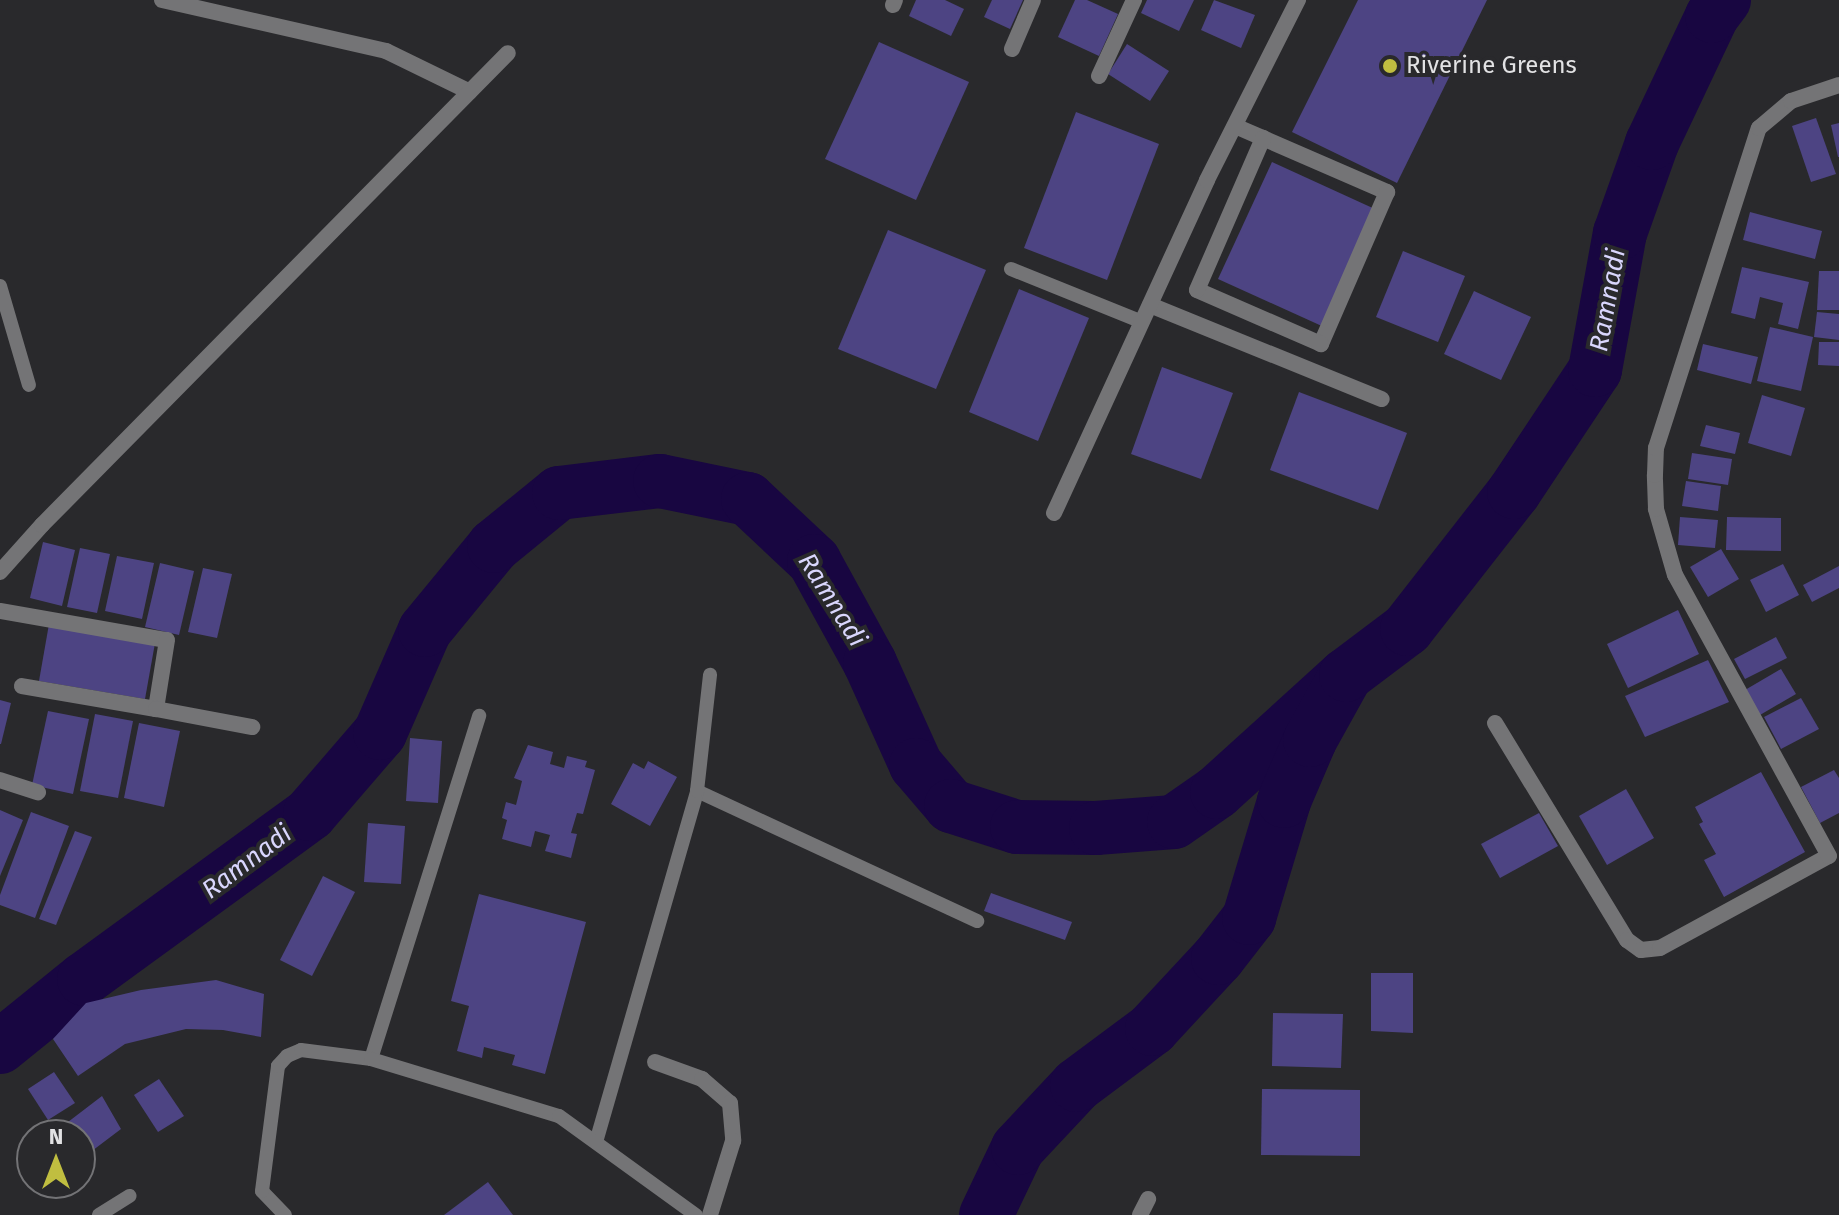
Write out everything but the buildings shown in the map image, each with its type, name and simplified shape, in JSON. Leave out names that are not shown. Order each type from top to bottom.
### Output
[{"type":"street","points":[[162,0],[386,51],[470,92]]},
{"type":"street","points":[[1012,49],[1033,0]]},
{"type":"street","points":[[1099,76],[1134,0]]},
{"type":"street","points":[[1054,513],[1235,126],[1298,0]]},
{"type":"street","points":[[0,572],[42,525],[508,53]]},
{"type":"street","points":[[1495,723],[1627,940],[1641,950],[1660,948],[1829,856],[1675,575],[1656,509],[1655,475],[1656,448],[1759,128],[1791,101],[1839,85]]},
{"type":"street","points":[[1235,126],[1263,138],[1387,192],[1321,344],[1197,290],[1263,138]]},
{"type":"street","points":[[1150,305],[1382,399]]},
{"type":"street","points":[[0,611],[167,640],[156,709]]},
{"type":"street","points":[[22,686],[252,727]]},
{"type":"street","points":[[0,780],[38,792]]},
{"type":"street","points":[[655,1062],[702,1079],[730,1103],[733,1141],[710,1215]]},
{"type":"street","points":[[1140,1215],[1148,1199]]},
{"type":"lane","points":[[1011,269],[1142,322]]},
{"type":"lane","points":[[0,286],[29,385]]},
{"type":"lane","points":[[596,1142],[697,791],[710,675]]},
{"type":"lane","points":[[371,1059],[479,716]]},
{"type":"lane","points":[[697,791],[977,921]]},
{"type":"lane","points":[[285,1215],[262,1191],[278,1066],[287,1056],[301,1050],[371,1059],[559,1116],[696,1215]]},
{"type":"lane","points":[[99,1215],[129,1196]]},
{"type":"waterway","name":"Ramnadi","points":[[986,1215],[1018,1148],[1077,1085],[1152,1029],[1218,958],[1249,918],[1284,801],[1310,740],[1346,675],[1407,629],[1514,492],[1595,370],[1620,233],[1652,143],[1712,16],[1724,0]]},
{"type":"waterway","name":"Ramnadi","points":[[0,1047],[84,979],[310,814],[380,733],[425,630],[494,546],[559,493],[660,481],[748,499],[814,561],[870,663],[916,765],[951,806],[1017,827],[1096,828],[1174,822],[1217,792],[1346,675]]},
{"type":"place","name":"Riverine Greens","points":[[1390,66]]}]
